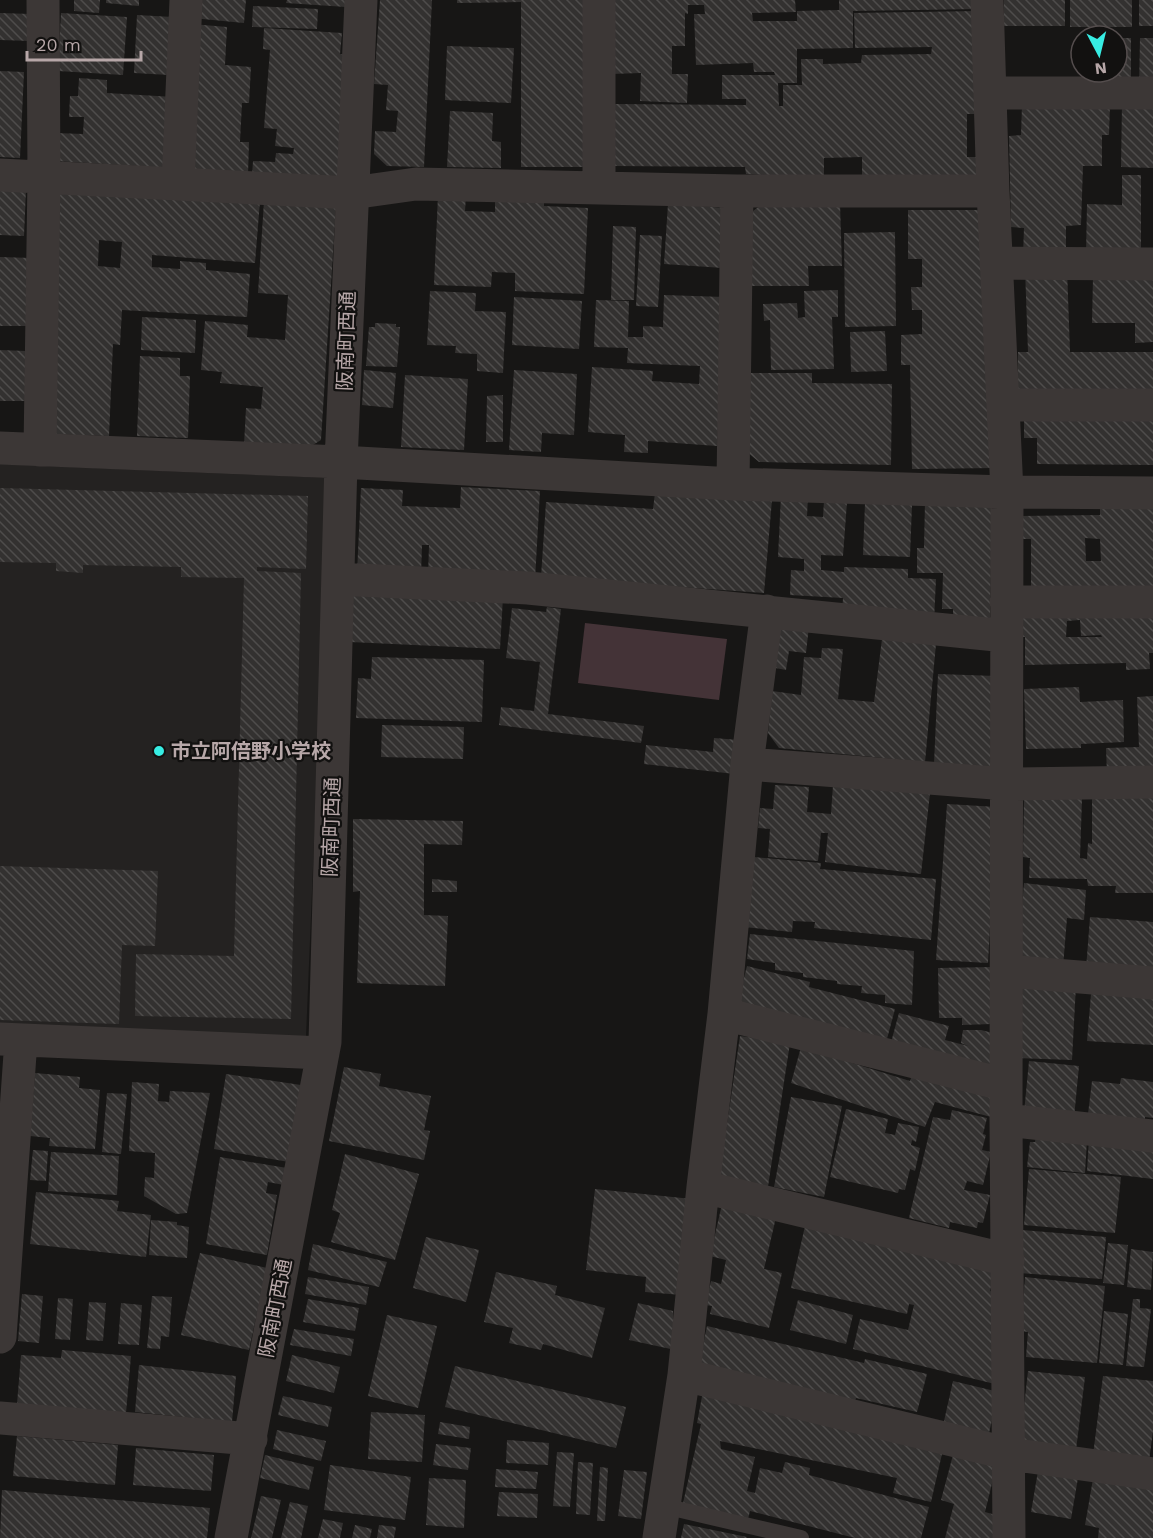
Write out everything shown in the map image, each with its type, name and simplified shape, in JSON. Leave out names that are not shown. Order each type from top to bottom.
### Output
[{"type":"street","points":[[40,450],[44,177],[43,0]]},
{"type":"street","points":[[178,184],[186,0]]},
{"type":"street","name":"阪南町西通","points":[[231,1538],[325,1042],[341,462],[361,0]]},
{"type":"street","points":[[599,0],[599,188]]},
{"type":"street","points":[[987,0],[1007,492],[1006,1120],[1009,1538]]},
{"type":"street","points":[[990,93],[1153,93]]},
{"type":"street","points":[[0,175],[352,193],[416,184],[737,191],[993,191]]},
{"type":"street","points":[[733,484],[737,191]]},
{"type":"street","points":[[996,263],[1153,264]]},
{"type":"street","points":[[1003,405],[1153,405]]},
{"type":"street","points":[[0,448],[341,462],[733,484],[1007,492],[1153,493]]},
{"type":"street","points":[[338,579],[528,588],[1006,636]]},
{"type":"street","points":[[1006,602],[1153,602]]},
{"type":"street","points":[[659,1538],[684,1375],[703,1187],[724,1014],[747,764],[767,611]]},
{"type":"street","points":[[747,764],[1007,784],[1153,782]]},
{"type":"street","points":[[1006,971],[1153,984]]},
{"type":"street","points":[[724,1014],[1006,1085]]},
{"type":"street","points":[[0,1337],[10,1039],[323,1053]]},
{"type":"street","points":[[1006,1120],[1153,1136]]},
{"type":"street","points":[[703,1187],[1008,1260]]},
{"type":"street","points":[[684,1375],[1010,1454],[1153,1474]]},
{"type":"street","points":[[0,1418],[251,1439]]},
{"type":"lane","points":[[664,1506],[801,1538]]},
{"type":"shaded area","name":"市立阿倍野小学校","points":[[0,464],[329,478],[306,1037],[0,1025]]},
{"type":"shaded area","points":[[585,623],[727,639],[719,700],[578,683]]},
{"type":"building","points":[[74,0],[100,0],[99,13],[74,11]]},
{"type":"building","points":[[106,0],[139,0],[139,6],[106,3]]},
{"type":"building","points":[[193,0],[246,0],[244,23],[192,18]]},
{"type":"building","points":[[287,0],[346,0],[346,7],[286,3]]},
{"type":"building","points":[[380,0],[432,0],[424,167],[387,166],[374,154],[375,131],[396,132],[398,111],[386,110],[388,85],[374,84]]},
{"type":"building","points":[[457,0],[589,0],[588,167],[521,167],[521,2],[457,3]]},
{"type":"building","points":[[611,0],[795,0],[796,12],[752,13],[753,21],[797,21],[797,11],[839,10],[839,0],[977,0],[978,9],[853,11],[853,48],[797,49],[797,83],[778,83],[779,106],[783,106],[783,85],[802,85],[801,59],[823,59],[823,64],[861,63],[862,55],[931,54],[932,47],[855,48],[854,13],[977,11],[979,114],[967,114],[967,157],[981,157],[980,184],[862,184],[862,157],[824,158],[824,178],[746,174],[745,167],[613,166],[614,104],[746,105],[746,99],[722,99],[722,75],[775,75],[774,72],[754,72],[753,63],[696,65],[694,14],[705,14],[704,5],[688,5],[688,14],[685,13],[685,46],[672,46],[672,74],[688,74],[687,103],[640,101],[641,73],[611,74]]},
{"type":"building","points":[[1004,0],[1065,0],[1065,26],[1004,26]]},
{"type":"building","points":[[1070,0],[1132,0],[1132,27],[1129,27],[1129,24],[1070,24]]},
{"type":"building","points":[[1139,0],[1153,0],[1153,26],[1139,26]]},
{"type":"building","points":[[253,6],[318,9],[317,29],[252,27]]},
{"type":"building","points":[[0,13],[31,14],[30,41],[0,40]]},
{"type":"building","points":[[61,13],[127,17],[123,75],[58,71]]},
{"type":"building","points":[[137,15],[173,17],[169,75],[134,73]]},
{"type":"building","points":[[192,24],[227,27],[225,65],[251,67],[249,103],[242,103],[240,142],[249,142],[248,175],[191,173]]},
{"type":"building","points":[[264,28],[342,33],[340,54],[348,55],[338,181],[252,175],[253,161],[275,162],[276,153],[293,154],[294,148],[275,146],[277,129],[264,128],[270,50],[263,49]]},
{"type":"building","points":[[1129,38],[1131,38],[1131,87],[1087,87],[1087,84],[1129,84]]},
{"type":"building","points":[[1140,38],[1153,38],[1153,88],[1139,88]]},
{"type":"building","points":[[447,46],[514,48],[511,103],[445,100]]},
{"type":"building","points":[[0,71],[24,72],[20,158],[0,157]]},
{"type":"building","points":[[79,78],[107,80],[107,93],[174,97],[171,168],[55,161],[56,133],[83,134],[84,117],[69,117],[70,96],[78,96]]},
{"type":"building","points":[[1110,104],[1109,135],[1102,135],[1102,166],[1083,166],[1081,225],[1066,226],[1066,255],[1023,255],[1024,228],[1011,227],[1009,136],[1021,135],[1022,105]]},
{"type":"building","points":[[1122,104],[1153,104],[1153,168],[1121,167]]},
{"type":"building","points":[[450,111],[493,113],[492,141],[501,142],[501,168],[447,167]]},
{"type":"building","points":[[1122,175],[1141,175],[1141,254],[1086,254],[1087,204],[1122,205]]},
{"type":"building","points":[[0,188],[26,189],[24,236],[0,235]]},
{"type":"building","points":[[54,189],[260,201],[255,263],[152,255],[152,267],[180,269],[180,261],[206,263],[206,270],[250,274],[247,317],[122,310],[120,345],[113,344],[109,436],[47,434]],"holes":[[[99,240],[122,242],[120,268],[98,266]]]},
{"type":"building","points":[[495,194],[544,195],[544,206],[588,208],[584,294],[515,291],[515,273],[492,272],[491,287],[434,285],[438,195],[466,196],[465,211],[495,212]]},
{"type":"building","points":[[264,201],[336,207],[321,440],[308,448],[244,445],[246,408],[261,409],[263,387],[220,383],[222,372],[201,370],[205,321],[248,325],[247,337],[285,340],[288,295],[258,293]]},
{"type":"building","points":[[840,203],[842,266],[808,266],[809,286],[750,286],[749,214],[761,205]]},
{"type":"building","points":[[668,204],[727,208],[723,268],[664,264]]},
{"type":"building","points":[[908,210],[984,210],[995,468],[912,469],[910,365],[901,365],[901,335],[922,334],[922,310],[912,310],[911,287],[922,287],[922,259],[908,259]]},
{"type":"building","points":[[613,226],[636,227],[634,300],[611,300]]},
{"type":"building","points":[[895,232],[896,326],[845,327],[844,233]]},
{"type":"building","points":[[640,235],[662,236],[658,307],[636,306]]},
{"type":"building","points":[[0,257],[32,258],[29,326],[0,326]]},
{"type":"building","points":[[1067,268],[1070,352],[1153,352],[1153,400],[1018,403],[1018,352],[1028,352],[1025,269]]},
{"type":"building","points":[[1153,276],[1153,342],[1135,343],[1135,323],[1092,323],[1093,277]]},
{"type":"building","points":[[838,290],[838,317],[832,317],[834,369],[771,370],[770,320],[764,321],[763,304],[797,303],[798,318],[805,317],[804,291]]},
{"type":"building","points":[[430,291],[476,293],[475,311],[506,312],[503,373],[477,371],[477,354],[455,353],[456,346],[427,345]]},
{"type":"building","points":[[664,295],[724,297],[717,446],[648,441],[648,453],[624,452],[625,435],[588,432],[592,367],[653,371],[652,381],[699,384],[700,366],[627,363],[628,348],[594,347],[596,300],[629,301],[628,337],[643,337],[643,326],[663,327]]},
{"type":"building","points":[[514,297],[582,301],[579,349],[512,345]]},
{"type":"building","points":[[142,317],[196,320],[195,353],[141,350]]},
{"type":"building","points":[[375,323],[396,324],[396,327],[400,327],[397,367],[366,366],[369,327],[375,327]]},
{"type":"building","points":[[885,331],[887,371],[851,372],[850,332]]},
{"type":"building","points":[[0,350],[26,351],[25,401],[0,401]]},
{"type":"building","points":[[140,356],[180,358],[180,376],[190,376],[188,438],[137,436]]},
{"type":"building","points":[[364,370],[396,373],[393,408],[362,405]]},
{"type":"building","points":[[514,370],[577,374],[574,435],[542,433],[541,452],[509,450]]},
{"type":"building","points":[[747,373],[812,373],[812,383],[892,384],[891,465],[759,462],[746,451]]},
{"type":"building","points":[[405,375],[468,379],[464,450],[401,447]]},
{"type":"building","points":[[503,395],[503,442],[486,442],[487,396]]},
{"type":"building","points":[[1153,414],[1153,465],[1037,464],[1037,438],[1024,438],[1024,415]]},
{"type":"building","points":[[461,487],[540,491],[535,580],[428,576],[429,545],[422,545],[421,576],[357,573],[361,488],[403,490],[402,506],[460,508]]},
{"type":"building","points":[[0,488],[308,496],[306,569],[257,567],[257,571],[301,573],[291,1019],[135,1016],[136,954],[234,956],[244,578],[181,577],[181,567],[83,565],[83,573],[56,571],[56,563],[0,562]]},
{"type":"building","points":[[655,493],[772,500],[764,593],[541,577],[546,502],[653,509]]},
{"type":"building","points":[[781,495],[808,497],[807,516],[823,517],[824,501],[847,502],[843,556],[821,555],[821,570],[844,572],[844,567],[908,569],[908,578],[936,579],[934,621],[842,612],[843,598],[790,595],[791,570],[804,571],[804,559],[778,557]]},
{"type":"building","points":[[925,502],[992,504],[990,623],[953,623],[953,609],[942,609],[943,573],[917,573],[917,548],[924,548]]},
{"type":"building","points":[[865,503],[912,505],[910,557],[863,555]]},
{"type":"building","points":[[1153,507],[1153,594],[1031,594],[1031,539],[1020,539],[1020,516],[1100,515],[1100,508]],"holes":[[[1085,538],[1100,539],[1101,561],[1086,561]]]},
{"type":"building","points":[[352,590],[503,597],[500,649],[350,642]]},
{"type":"building","points":[[1019,606],[1153,614],[1153,653],[1149,653],[1150,669],[1126,670],[1126,663],[1025,665],[1025,637],[1019,637]],"holes":[[[1080,620],[1081,636],[1101,635],[1102,637],[1066,637],[1067,621]]]},
{"type":"building","points":[[547,607],[561,609],[548,714],[644,726],[641,743],[499,725],[501,707],[534,711],[540,662],[506,658],[512,608],[546,612]]},
{"type":"building","points":[[775,623],[809,626],[806,653],[789,651],[786,670],[770,667]]},
{"type":"building","points":[[882,639],[936,644],[925,762],[779,748],[768,733],[772,691],[801,695],[804,657],[821,658],[822,648],[843,649],[838,699],[874,702]]},
{"type":"building","points":[[372,657],[484,660],[482,722],[356,718],[358,678],[371,679]]},
{"type":"building","points":[[938,674],[996,676],[992,767],[934,764]]},
{"type":"building","points":[[1079,687],[1080,702],[1123,700],[1124,742],[1081,744],[1081,748],[1026,749],[1024,689]]},
{"type":"building","points":[[1153,696],[1153,772],[1107,774],[1106,748],[1139,747],[1137,697]]},
{"type":"building","points":[[382,725],[464,727],[463,759],[381,757]]},
{"type":"building","points":[[714,738],[739,740],[735,774],[644,764],[646,745],[713,752]]},
{"type":"building","points":[[775,785],[809,787],[807,812],[831,814],[833,785],[930,793],[921,874],[825,862],[828,833],[821,833],[818,861],[768,857],[770,829],[758,828],[760,808],[773,809]]},
{"type":"building","points":[[1153,797],[1153,893],[1115,893],[1116,886],[1088,886],[1087,879],[1029,878],[1030,858],[1023,857],[1024,798],[1082,799],[1080,858],[1087,859],[1088,843],[1092,844],[1092,798]]},
{"type":"building","points":[[947,804],[997,807],[988,963],[936,960]]},
{"type":"building","points":[[353,819],[463,821],[462,845],[424,844],[424,915],[448,916],[445,986],[357,983],[360,891],[353,892]]},
{"type":"building","points":[[754,857],[821,863],[820,869],[936,879],[931,940],[814,928],[815,922],[793,921],[792,932],[744,927]]},
{"type":"building","points":[[0,866],[158,871],[155,946],[122,945],[119,1024],[0,1020]]},
{"type":"building","points":[[432,879],[457,881],[457,892],[432,892]]},
{"type":"building","points":[[1024,883],[1086,890],[1084,920],[1067,918],[1063,967],[1017,964]]},
{"type":"building","points":[[1090,917],[1153,922],[1153,974],[1086,969]]},
{"type":"building","points":[[750,934],[914,951],[912,1005],[885,1003],[885,995],[861,993],[862,986],[803,977],[803,973],[775,970],[775,963],[747,959]]},
{"type":"building","points":[[747,966],[810,982],[809,987],[895,1009],[884,1050],[736,1008]]},
{"type":"building","points":[[992,967],[992,1024],[962,1025],[962,1018],[939,1018],[938,968]]},
{"type":"building","points":[[1017,982],[1076,985],[1072,1060],[1014,1058]]},
{"type":"building","points":[[1091,994],[1153,997],[1153,1045],[1087,1041]]},
{"type":"building","points":[[899,1013],[949,1026],[945,1040],[968,1046],[961,1043],[963,1030],[981,1030],[997,1034],[996,1074],[890,1046]]},
{"type":"building","points":[[740,1036],[790,1043],[767,1193],[718,1185]]},
{"type":"building","points":[[801,1047],[910,1081],[914,1069],[997,1092],[991,1117],[935,1102],[925,1127],[791,1083]]},
{"type":"building","points":[[1029,1061],[1079,1066],[1074,1118],[1024,1113]]},
{"type":"building","points":[[344,1067],[381,1074],[379,1086],[431,1096],[424,1130],[430,1131],[424,1160],[329,1141]]},
{"type":"building","points":[[35,1073],[80,1077],[79,1088],[100,1090],[95,1149],[49,1146],[50,1138],[30,1136]]},
{"type":"building","points":[[226,1074],[301,1085],[289,1162],[214,1149]]},
{"type":"building","points":[[1121,1078],[1153,1082],[1153,1118],[1145,1117],[1144,1128],[1087,1122],[1092,1081],[1120,1084]]},
{"type":"building","points":[[132,1082],[159,1084],[158,1101],[169,1102],[170,1091],[210,1093],[187,1213],[176,1214],[144,1196],[145,1177],[154,1178],[155,1153],[129,1151]]},
{"type":"building","points":[[107,1093],[127,1094],[121,1154],[102,1152]]},
{"type":"building","points":[[791,1097],[842,1106],[824,1197],[774,1187]]},
{"type":"building","points":[[846,1109],[888,1119],[885,1133],[895,1135],[898,1123],[919,1127],[916,1142],[912,1140],[911,1145],[920,1148],[915,1171],[910,1169],[905,1190],[899,1189],[898,1193],[830,1177]]},
{"type":"building","points":[[952,1110],[987,1118],[982,1150],[991,1152],[983,1185],[967,1181],[964,1190],[990,1195],[983,1223],[978,1222],[977,1228],[950,1222],[949,1228],[909,1218],[933,1117],[950,1120]]},
{"type":"building","points":[[1036,1135],[1087,1140],[1085,1173],[1027,1167],[1030,1142],[1035,1142]]},
{"type":"building","points":[[1089,1138],[1153,1150],[1153,1179],[1087,1171]]},
{"type":"building","points":[[33,1150],[48,1151],[46,1181],[30,1180]]},
{"type":"building","points":[[51,1152],[119,1156],[117,1195],[48,1191]]},
{"type":"building","points":[[345,1154],[419,1174],[395,1260],[331,1242],[340,1213],[332,1210]]},
{"type":"building","points":[[220,1157],[287,1168],[284,1185],[268,1182],[266,1193],[277,1195],[267,1255],[206,1244]]},
{"type":"building","points":[[1029,1169],[1121,1177],[1115,1233],[1024,1225]]},
{"type":"building","points":[[595,1189],[692,1199],[682,1295],[645,1292],[646,1277],[586,1270]]},
{"type":"building","points":[[36,1192],[119,1201],[117,1211],[151,1215],[146,1257],[30,1244]]},
{"type":"building","points":[[723,1200],[777,1213],[764,1269],[782,1273],[769,1328],[710,1314],[712,1306],[705,1305],[711,1281],[721,1284],[726,1260],[710,1256]]},
{"type":"building","points":[[151,1220],[177,1222],[177,1225],[189,1227],[187,1258],[149,1255]]},
{"type":"building","points":[[805,1226],[995,1270],[990,1291],[998,1294],[991,1325],[999,1327],[1003,1386],[853,1349],[860,1319],[908,1330],[914,1305],[909,1304],[907,1314],[791,1288]]},
{"type":"building","points":[[1022,1230],[1106,1237],[1102,1279],[1019,1273]]},
{"type":"building","points":[[426,1237],[479,1250],[466,1302],[413,1288]]},
{"type":"building","points":[[1108,1243],[1128,1245],[1124,1285],[1103,1283]]},
{"type":"building","points":[[313,1244],[387,1262],[379,1287],[308,1270]]},
{"type":"building","points":[[1131,1249],[1153,1252],[1151,1290],[1127,1287]]},
{"type":"building","points":[[200,1253],[267,1268],[249,1350],[181,1335]]},
{"type":"building","points":[[496,1272],[557,1286],[555,1295],[605,1308],[592,1358],[543,1344],[541,1350],[509,1343],[513,1328],[484,1322]]},
{"type":"building","points":[[308,1277],[369,1287],[366,1305],[305,1294]]},
{"type":"building","points":[[1025,1277],[1105,1286],[1097,1363],[1026,1357],[1028,1332],[1021,1331]]},
{"type":"building","points":[[22,1294],[43,1296],[39,1343],[18,1341]]},
{"type":"building","points":[[152,1296],[172,1297],[169,1337],[161,1336],[160,1349],[147,1348]]},
{"type":"building","points":[[58,1298],[73,1299],[70,1340],[55,1339]]},
{"type":"building","points":[[308,1299],[359,1308],[355,1331],[303,1322]]},
{"type":"building","points":[[1133,1299],[1140,1299],[1140,1308],[1151,1309],[1144,1367],[1126,1366]]},
{"type":"building","points":[[798,1300],[853,1315],[846,1344],[790,1330]]},
{"type":"building","points":[[89,1302],[106,1303],[103,1341],[86,1340]]},
{"type":"building","points":[[121,1303],[142,1305],[139,1345],[118,1344]]},
{"type":"building","points":[[638,1303],[673,1311],[673,1321],[686,1325],[680,1351],[629,1340]]},
{"type":"building","points":[[1104,1311],[1128,1314],[1123,1365],[1099,1363]]},
{"type":"building","points":[[387,1315],[437,1326],[418,1408],[368,1396]]},
{"type":"building","points":[[707,1326],[864,1363],[865,1359],[927,1374],[917,1412],[856,1398],[854,1405],[698,1369]]},
{"type":"building","points":[[294,1329],[354,1339],[351,1356],[290,1345]]},
{"type":"building","points":[[62,1350],[131,1356],[126,1413],[17,1404],[21,1355],[61,1358]]},
{"type":"building","points":[[292,1355],[340,1367],[334,1393],[286,1381]]},
{"type":"building","points":[[139,1365],[236,1376],[232,1422],[135,1412]]},
{"type":"building","points":[[455,1366],[626,1407],[616,1448],[445,1407]]},
{"type":"building","points":[[1028,1371],[1085,1377],[1076,1450],[1020,1443]]},
{"type":"building","points":[[1103,1376],[1153,1381],[1153,1431],[1149,1461],[1093,1455]]},
{"type":"building","points":[[953,1381],[999,1392],[987,1441],[942,1430]]},
{"type":"building","points":[[703,1391],[942,1454],[931,1502],[893,1493],[897,1478],[720,1441],[721,1449],[755,1457],[747,1491],[755,1493],[760,1468],[782,1473],[785,1462],[810,1468],[809,1475],[929,1507],[921,1538],[855,1538],[750,1511],[748,1519],[683,1503],[701,1424],[697,1423]]},
{"type":"building","points":[[283,1396],[332,1407],[328,1427],[278,1415]]},
{"type":"building","points":[[371,1412],[425,1415],[422,1462],[368,1459]]},
{"type":"building","points":[[440,1422],[470,1427],[469,1439],[438,1434]]},
{"type":"building","points":[[277,1430],[326,1441],[321,1461],[273,1449]]},
{"type":"building","points":[[17,1436],[118,1445],[115,1485],[13,1476]]},
{"type":"building","points":[[507,1440],[549,1443],[548,1465],[506,1463]]},
{"type":"building","points":[[436,1444],[471,1448],[468,1470],[433,1465]]},
{"type":"building","points":[[136,1448],[214,1455],[211,1491],[133,1485]]},
{"type":"building","points":[[954,1451],[997,1463],[985,1512],[1003,1517],[996,1538],[945,1538],[954,1504],[941,1500]]},
{"type":"building","points":[[557,1452],[574,1453],[570,1507],[553,1506]]},
{"type":"building","points":[[265,1455],[314,1467],[309,1490],[260,1478]]},
{"type":"building","points":[[578,1462],[593,1463],[590,1515],[576,1514]]},
{"type":"building","points":[[330,1465],[411,1477],[405,1520],[324,1510]]},
{"type":"building","points":[[600,1467],[608,1468],[605,1521],[597,1521]]},
{"type":"building","points":[[496,1469],[538,1472],[536,1489],[495,1487]]},
{"type":"building","points":[[624,1470],[647,1472],[641,1519],[618,1516]]},
{"type":"building","points":[[1038,1471],[1078,1478],[1071,1519],[1031,1512]]},
{"type":"building","points":[[429,1478],[466,1480],[464,1528],[426,1525]]},
{"type":"building","points":[[1093,1479],[1153,1488],[1153,1538],[1098,1538],[1099,1528],[1085,1525]]},
{"type":"building","points":[[2,1490],[210,1508],[207,1538],[0,1538]]},
{"type":"building","points":[[499,1492],[538,1494],[537,1518],[497,1516]]},
{"type":"building","points":[[261,1496],[281,1500],[272,1538],[251,1538]]},
{"type":"building","points":[[290,1502],[308,1506],[301,1538],[281,1538]]},
{"type":"building","points":[[323,1519],[343,1523],[340,1538],[318,1538]]},
{"type":"building","points":[[684,1524],[747,1537],[681,1538]]},
{"type":"building","points":[[355,1525],[372,1529],[370,1538],[352,1538]]},
{"type":"building","points":[[379,1525],[396,1527],[394,1538],[377,1538]]},
{"type":"place","name":"市立阿倍野小学校","points":[[159,751]]}]
